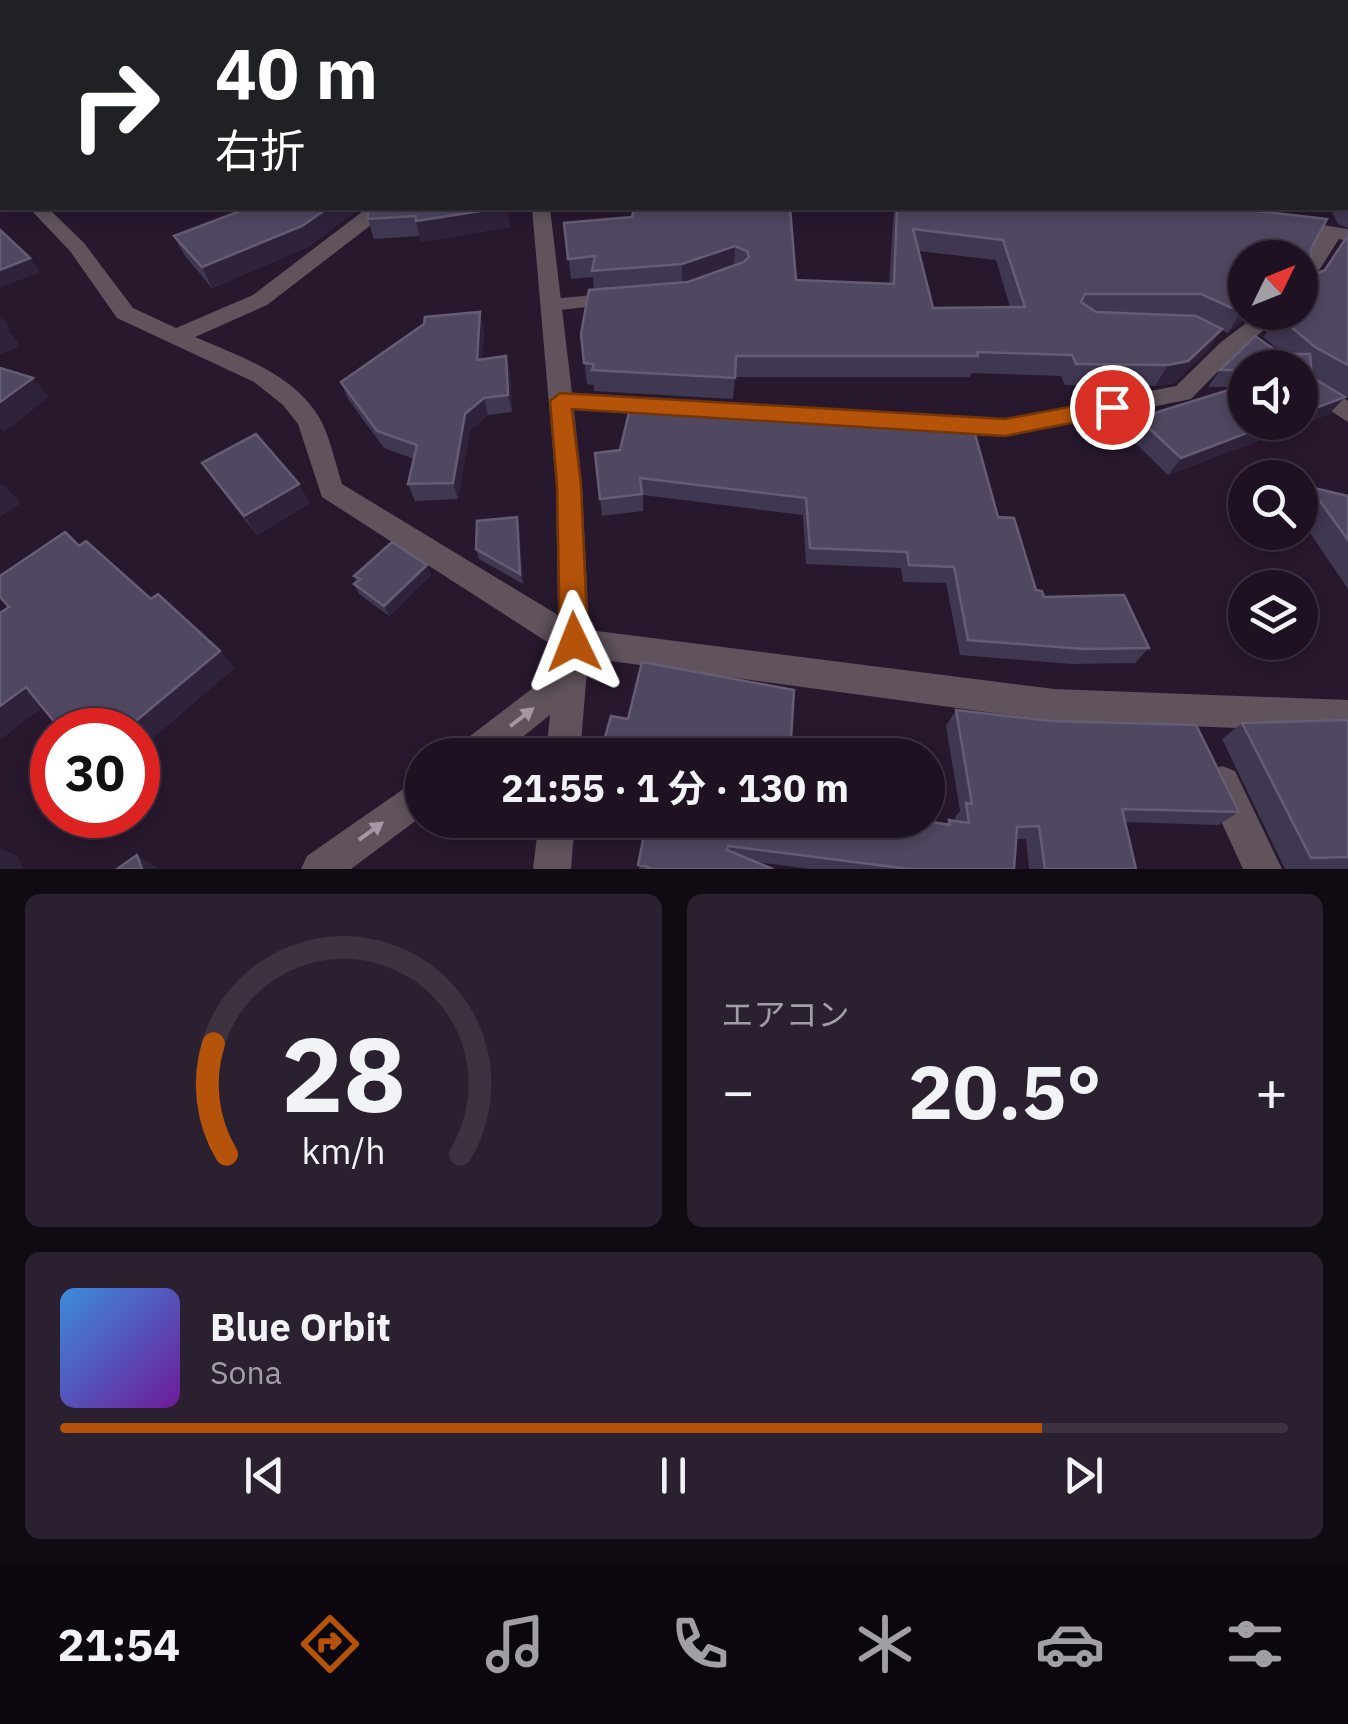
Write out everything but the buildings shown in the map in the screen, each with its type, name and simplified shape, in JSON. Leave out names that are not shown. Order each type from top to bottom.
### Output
[{"type":"street","points":[[40,210],[78,248],[125,313],[262,376],[292,399],[310,422],[332,490],[574,642],[1054,705],[1348,716]]},
{"type":"street","points":[[175,337],[260,300],[375,210]]},
{"type":"street","points":[[541,210],[569,485],[574,642],[565,738]]},
{"type":"street","points":[[1275,224],[1338,233]]},
{"type":"street","points":[[1318,259],[1338,233]]},
{"type":"street","points":[[560,401],[1005,428],[1183,393],[1257,330]]},
{"type":"street","points":[[1201,333],[1243,344]]},
{"type":"street","points":[[1318,392],[1348,413]]},
{"type":"street","points":[[495,738],[570,679]]},
{"type":"street","points":[[1187,712],[1263,869]]},
{"type":"street","points":[[320,869],[405,806]]},
{"type":"street","points":[[552,869],[555,838]]},
{"type":"lane","points":[[550,305],[628,298]]},
{"type":"route","points":[[574,642],[569,485],[560,401],[1005,428],[1112,407]]}]
